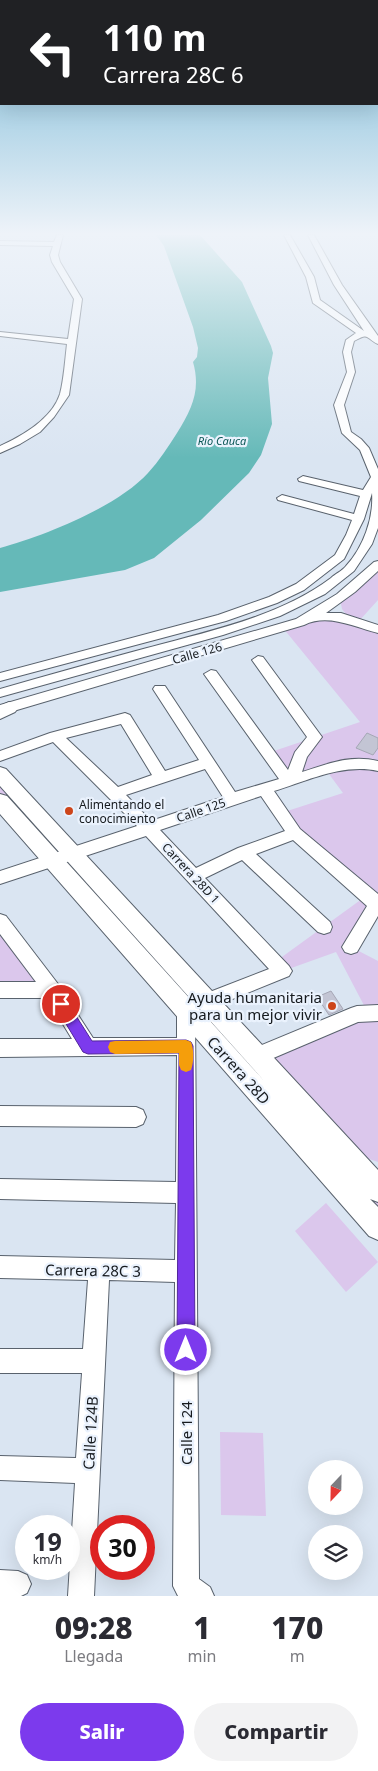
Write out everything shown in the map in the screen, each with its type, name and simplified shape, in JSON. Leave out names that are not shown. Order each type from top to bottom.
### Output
[{"type":"street","points":[[0,450],[18,442],[37,430],[51,415],[64,395],[76,309]]},
{"type":"street","points":[[330,309],[378,341]]},
{"type":"street","points":[[352,309],[366,333]]},
{"type":"street","points":[[0,693],[219,632],[276,614],[321,591],[350,569],[366,544],[374,524],[378,503],[376,477],[365,450],[347,432],[339,405],[351,372],[347,352],[349,342],[355,336],[366,333]]},
{"type":"street","points":[[0,334],[71,342]]},
{"type":"street","points":[[3,678],[222,618],[273,600],[300,587],[340,557],[359,519],[366,494],[376,477]]},
{"type":"street","points":[[303,479],[366,494]]},
{"type":"street","points":[[282,498],[359,519]]},
{"type":"street","name":"Calle 126","points":[[3,710],[283,628],[312,617],[340,600],[378,564]]},
{"type":"street","points":[[340,600],[342,609],[350,618]]},
{"type":"street","points":[[312,617],[332,616],[350,618],[378,629]]},
{"type":"street","points":[[258,660],[315,737],[300,755],[291,780]]},
{"type":"street","points":[[211,674],[291,780]]},
{"type":"street","points":[[160,689],[232,799]]},
{"type":"street","points":[[0,756],[55,736],[125,718],[161,777]]},
{"type":"street","name":"Carrera 28D 1","points":[[55,736],[115,793],[283,970],[197,1006]]},
{"type":"street","points":[[115,793],[208,762]]},
{"type":"street","name":"Calle 125","points":[[0,878],[52,860],[73,855],[264,788],[347,763],[365,763],[378,766]]},
{"type":"street","name":"Carrera 28D","points":[[0,774],[73,855],[378,1227]]},
{"type":"street","points":[[264,788],[296,834],[377,903],[351,947]]},
{"type":"street","name":"Carrera 28D","points":[[0,801],[52,860],[197,1006],[257,1056],[378,1189]]},
{"type":"street","points":[[194,876],[244,852],[296,834]]},
{"type":"street","points":[[244,852],[324,927]]},
{"type":"street","points":[[0,921],[52,990],[88,1047]]},
{"type":"street","points":[[0,990],[52,990]]},
{"type":"street","name":"Calle 124","points":[[194,1591],[186,1271],[186,1046],[197,1006]]},
{"type":"street","points":[[257,1056],[356,1014],[373,1013]]},
{"type":"street","points":[[0,1048],[186,1046]]},
{"type":"street","points":[[0,1116],[136,1118]]},
{"type":"street","points":[[0,1189],[186,1193]]},
{"type":"street","name":"Carrera 28C 3","points":[[0,1267],[186,1271]]},
{"type":"street","name":"Calle 124B","points":[[81,1596],[99,1270]]},
{"type":"street","points":[[0,1361],[94,1361]]},
{"type":"street","points":[[0,1468],[88,1472]]},
{"type":"shaded area","points":[[378,564],[378,600],[359,621],[378,629],[378,738],[367,733],[356,748],[373,755],[378,748],[378,901],[351,947],[378,961],[378,1162],[343,1150],[378,1189],[378,1227],[0,801],[0,774],[257,1056],[368,1013],[336,952],[283,971],[275,962],[366,896],[281,813],[343,793],[326,770],[288,781],[268,753],[360,722],[283,628],[300,622],[349,618],[342,609],[340,599]]},
{"type":"shaded area","points":[[0,921],[52,990],[0,990]]},
{"type":"shaded area","points":[[326,1203],[378,1262],[346,1292],[295,1231]]},
{"type":"shaded area","points":[[220,1432],[263,1433],[266,1516],[221,1515]]},
{"type":"water","name":"Río Cauca","points":[[187,309],[254,309],[271,346],[273,353],[268,378],[272,424],[261,455],[249,473],[201,520],[154,558],[125,570],[0,592],[0,548],[58,528],[99,509],[135,485],[156,464],[182,424],[194,399],[196,382],[193,362],[197,357],[198,348]]},
{"type":"building","points":[[367,733],[378,738],[378,748],[373,755],[356,748]]},
{"type":"building","name":"Ayuda humanitaria para un mejor vivir","points":[[331,991],[343,1009],[329,1015],[317,997]]},
{"type":"slow traffic","points":[[115,1047],[186,1046],[186,1065]]},
{"type":"place","name":"Alimentando el conocimiento","points":[[69,811]]},
{"type":"place","name":"Ayuda humanitaria para un mejor vivir","points":[[332,1006]]},
{"type":"route","points":[[61,1004],[88,1047],[186,1046],[186,1350]]}]
